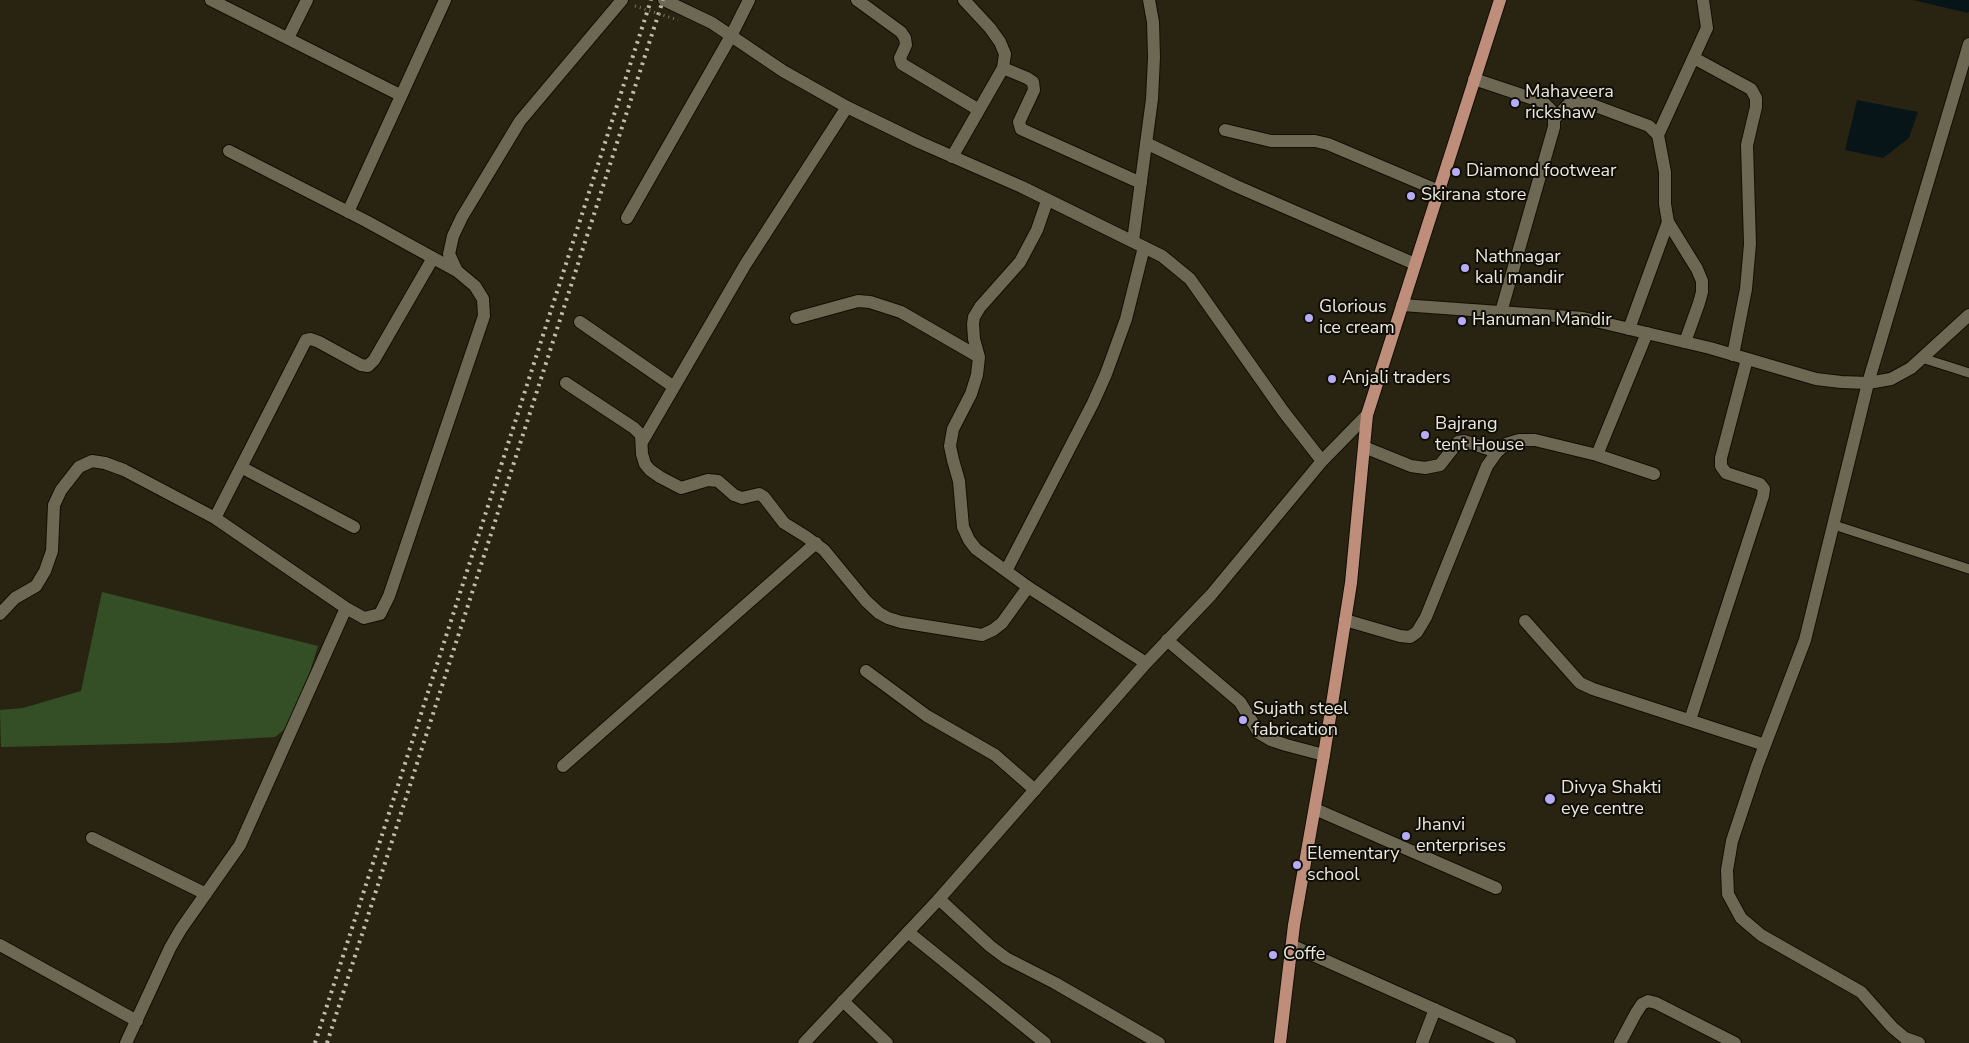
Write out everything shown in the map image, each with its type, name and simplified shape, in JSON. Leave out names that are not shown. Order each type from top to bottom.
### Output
[{"type":"main road","points":[[1280,1043],[1294,925],[1324,755],[1351,583],[1367,415],[1500,0]]},
{"type":"street","points":[[211,0],[400,95]]},
{"type":"street","points":[[288,38],[308,0]]},
{"type":"street","points":[[348,212],[445,0]]},
{"type":"street","points":[[457,271],[449,254],[453,236],[462,216],[520,121],[622,0]]},
{"type":"street","points":[[664,0],[712,23],[783,71],[847,107],[1022,188],[1162,256],[1190,279],[1272,396],[1322,462]]},
{"type":"street","points":[[627,218],[750,0]]},
{"type":"street","points":[[857,0],[901,32],[905,38],[906,45],[900,58],[902,64],[979,110]]},
{"type":"street","points":[[952,157],[1003,68],[1005,54],[1000,42],[964,0]]},
{"type":"street","points":[[1006,571],[1093,403],[1126,319],[1139,244],[1141,183],[1152,99],[1154,57],[1149,0]]},
{"type":"street","points":[[1658,135],[1707,28],[1703,0]]},
{"type":"street","points":[[1916,1042],[1906,1038],[1892,1027],[1861,992],[1761,935],[1741,918],[1728,894],[1727,870],[1732,841],[1765,744],[1805,640],[1868,382],[1969,44]]},
{"type":"street","points":[[1694,58],[1751,89],[1756,98],[1756,107],[1748,145],[1750,244],[1746,289],[1733,355]]},
{"type":"street","points":[[1003,68],[1033,82],[1034,90],[1019,122],[1021,130],[1141,183]]},
{"type":"street","points":[[1474,79],[1543,102],[1551,110],[1554,119],[1554,128],[1501,312]]},
{"type":"street","points":[[1554,119],[1569,104],[1578,102],[1590,104],[1649,126],[1658,135],[1665,172],[1665,204],[1668,222],[1697,269],[1702,281],[1699,303],[1685,342]]},
{"type":"street","points":[[642,442],[745,264],[847,107]]},
{"type":"street","points":[[1226,130],[1271,141],[1315,141],[1328,144],[1439,191]]},
{"type":"street","points":[[1146,143],[1236,186],[1415,264]]},
{"type":"street","points":[[0,613],[15,598],[36,586],[46,571],[52,551],[54,505],[61,490],[79,467],[92,462],[105,463],[124,470],[215,518],[346,608],[364,618],[380,614],[389,596],[484,316],[483,299],[475,286],[457,271],[230,151]]},
{"type":"street","points":[[1047,201],[1037,230],[1020,262],[974,316],[972,324],[979,357],[977,375],[971,394],[953,429],[950,446],[960,480],[963,527],[976,549],[1028,587],[1146,663]]},
{"type":"street","points":[[1629,329],[1668,222]]},
{"type":"street","points":[[215,518],[306,340],[319,342],[361,365],[368,366],[374,360],[433,258]]},
{"type":"street","points":[[796,318],[858,301],[870,302],[901,312],[979,357]]},
{"type":"street","points":[[1402,305],[1583,318],[1685,342],[1816,378],[1841,382],[1868,382],[1891,379],[1911,368],[1969,315]]},
{"type":"street","points":[[580,322],[674,387]]},
{"type":"street","points":[[1597,455],[1648,333]]},
{"type":"street","points":[[1690,720],[1763,496],[1764,489],[1760,484],[1726,474],[1721,466],[1721,458],[1747,359]]},
{"type":"street","points":[[566,383],[634,428],[641,435],[644,464],[660,477],[681,488],[708,480],[718,481],[734,495],[742,498],[759,494],[770,503],[784,524],[816,543],[824,550],[866,601],[879,613],[901,622],[982,635],[1002,623],[1028,587]]},
{"type":"street","points":[[804,1043],[939,899],[1146,663],[1211,595],[1322,462],[1367,415]]},
{"type":"street","points":[[1345,620],[1400,636],[1410,637],[1417,632],[1426,617],[1487,466],[1497,452],[1506,444],[1519,440],[1535,440],[1597,455],[1654,474]]},
{"type":"street","points":[[1364,447],[1411,466],[1425,468],[1440,465],[1458,442],[1464,441],[1497,452]]},
{"type":"street","points":[[241,468],[354,527]]},
{"type":"street","points":[[563,766],[816,543]]},
{"type":"street","points":[[126,1043],[170,948],[240,845],[346,608]]},
{"type":"street","points":[[1525,621],[1580,683],[1593,689],[1765,744]]},
{"type":"street","points":[[1167,640],[1240,702],[1259,733],[1278,743],[1324,755]]},
{"type":"street","points":[[866,671],[927,716],[990,751],[1035,790]]},
{"type":"street","points":[[1315,809],[1496,888]]},
{"type":"street","points":[[92,838],[206,894]]},
{"type":"street","points":[[939,899],[990,946],[1006,958],[1055,983],[1159,1043]]},
{"type":"street","points":[[908,932],[1045,1043]]},
{"type":"street","points":[[0,945],[137,1022]]},
{"type":"street","points":[[1293,946],[1510,1043]]},
{"type":"street","points":[[843,1001],[887,1043]]},
{"type":"street","points":[[1620,1043],[1642,1004],[1648,1001],[1656,1003],[1735,1043]]},
{"type":"street","points":[[1422,1043],[1435,1009]]},
{"type":"lane","points":[[1922,358],[1969,373]]},
{"type":"lane","points":[[1834,525],[1969,569]]},
{"type":"path","points":[[636,6],[678,20]]},
{"type":"green space","points":[[102,592],[318,646],[294,722],[275,737],[170,743],[1,747],[0,710],[23,708],[81,691]]},
{"type":"shaded area","points":[[1913,0],[1969,0],[1969,11],[1968,13]]},
{"type":"shaded area","points":[[1857,100],[1918,112],[1909,138],[1883,158],[1845,150]]},
{"type":"railway","points":[[315,1043],[651,0]]},
{"type":"railway","points":[[327,1043],[663,0]]},
{"type":"place","name":"Mahaveera rickshaw","points":[[1515,103]]},
{"type":"place","name":"Diamond footwear","points":[[1456,172]]},
{"type":"place","name":"Skirana store","points":[[1411,196]]},
{"type":"place","name":"Nathnagar kali mandir","points":[[1465,268]]},
{"type":"place","name":"Glorious ice cream","points":[[1309,318]]},
{"type":"place","name":"Hanuman Mandir","points":[[1462,321]]},
{"type":"place","name":"Anjali traders","points":[[1332,379]]},
{"type":"place","name":"Bajrang tent House","points":[[1425,435]]},
{"type":"place","name":"Sujath steel fabrication","points":[[1243,720]]},
{"type":"place","name":"Divya Shakti eye centre","points":[[1550,799]]},
{"type":"place","name":"Jhanvi enterprises","points":[[1406,836]]},
{"type":"place","name":"Elementary school","points":[[1297,865]]},
{"type":"place","name":"Coffe","points":[[1273,955]]}]
